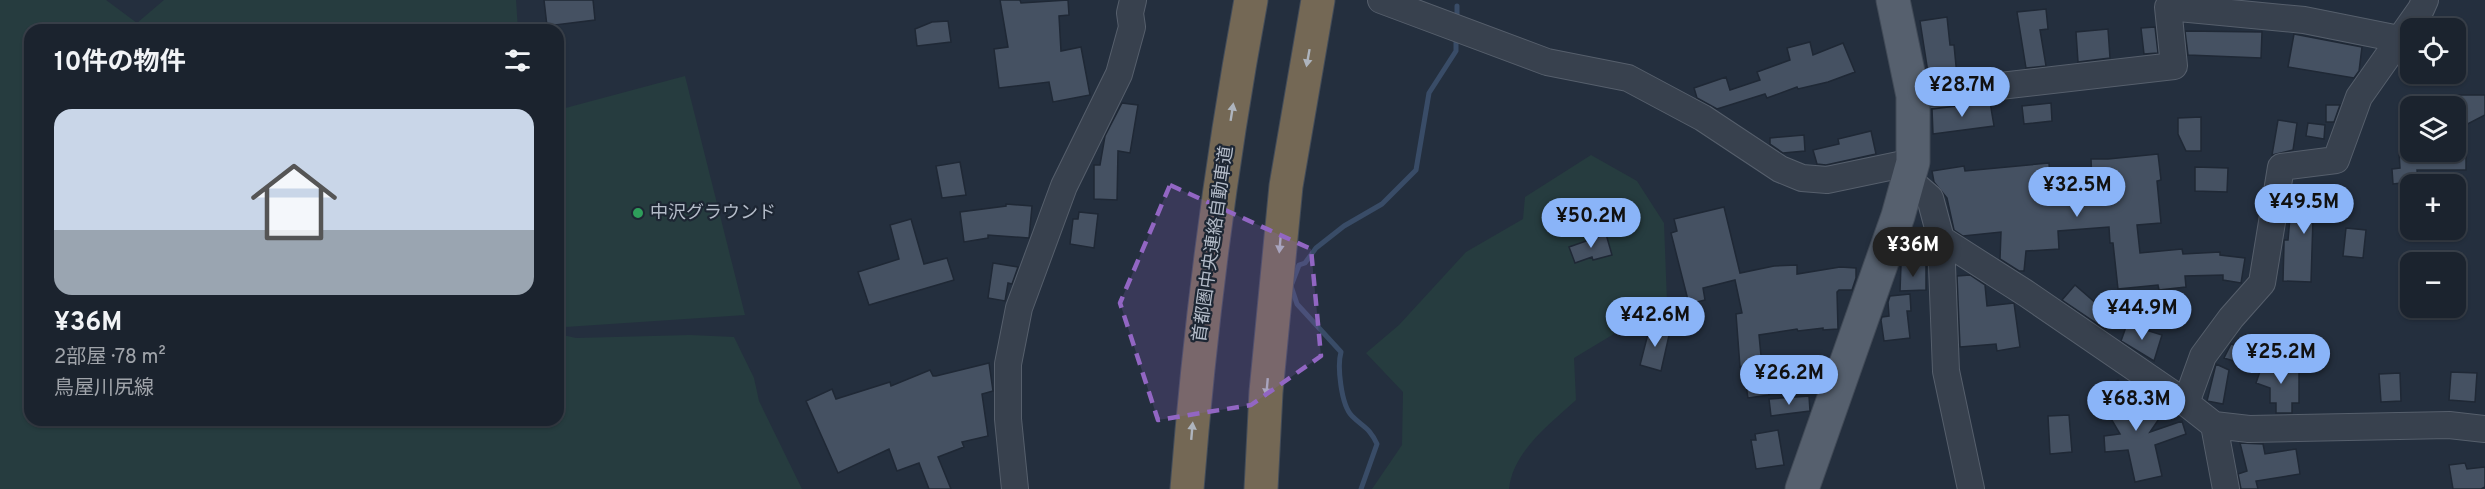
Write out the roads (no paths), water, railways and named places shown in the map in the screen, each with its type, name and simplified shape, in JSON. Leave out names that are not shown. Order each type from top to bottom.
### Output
[{"type":"highway","name":"首都圏中央連絡自動車道","points":[[1187,489],[1200,348],[1220,191],[1251,0]]},
{"type":"highway","points":[[1261,489],[1272,328],[1286,186],[1318,0]]},
{"type":"main road","points":[[1802,489],[1911,171],[1913,96],[1893,0]]},
{"type":"street","points":[[1015,489],[1008,419],[1008,364],[1018,308],[1064,186],[1119,74],[1132,27],[1130,13],[1133,0]]},
{"type":"street","points":[[1381,0],[1547,62],[1628,78],[1703,118],[1780,169],[1802,178],[1827,180],[1911,171],[1930,198],[1941,239],[1946,372],[1971,489]]},
{"type":"street","points":[[2186,403],[2203,356],[2231,318],[2262,283],[2281,167],[2336,160],[2359,97],[2421,9],[2424,0]]},
{"type":"street","points":[[1913,96],[2174,66],[2168,7],[2304,20],[2399,39]]},
{"type":"street","points":[[1941,239],[2027,294],[2186,403],[2214,425],[2249,429],[2449,424],[2485,429]]},
{"type":"street","points":[[2214,425],[2226,489]]},
{"type":"waterway","points":[[1457,6],[1457,22]]},
{"type":"waterway","points":[[1361,489],[1377,444],[1369,431],[1348,411],[1340,376],[1341,352],[1297,304],[1291,286],[1299,265],[1305,263],[1316,248],[1344,226],[1382,204],[1416,170],[1429,93],[1456,51],[1456,37]]},
{"type":"place","name":"中沢グラウンド","points":[[638,213]]}]
